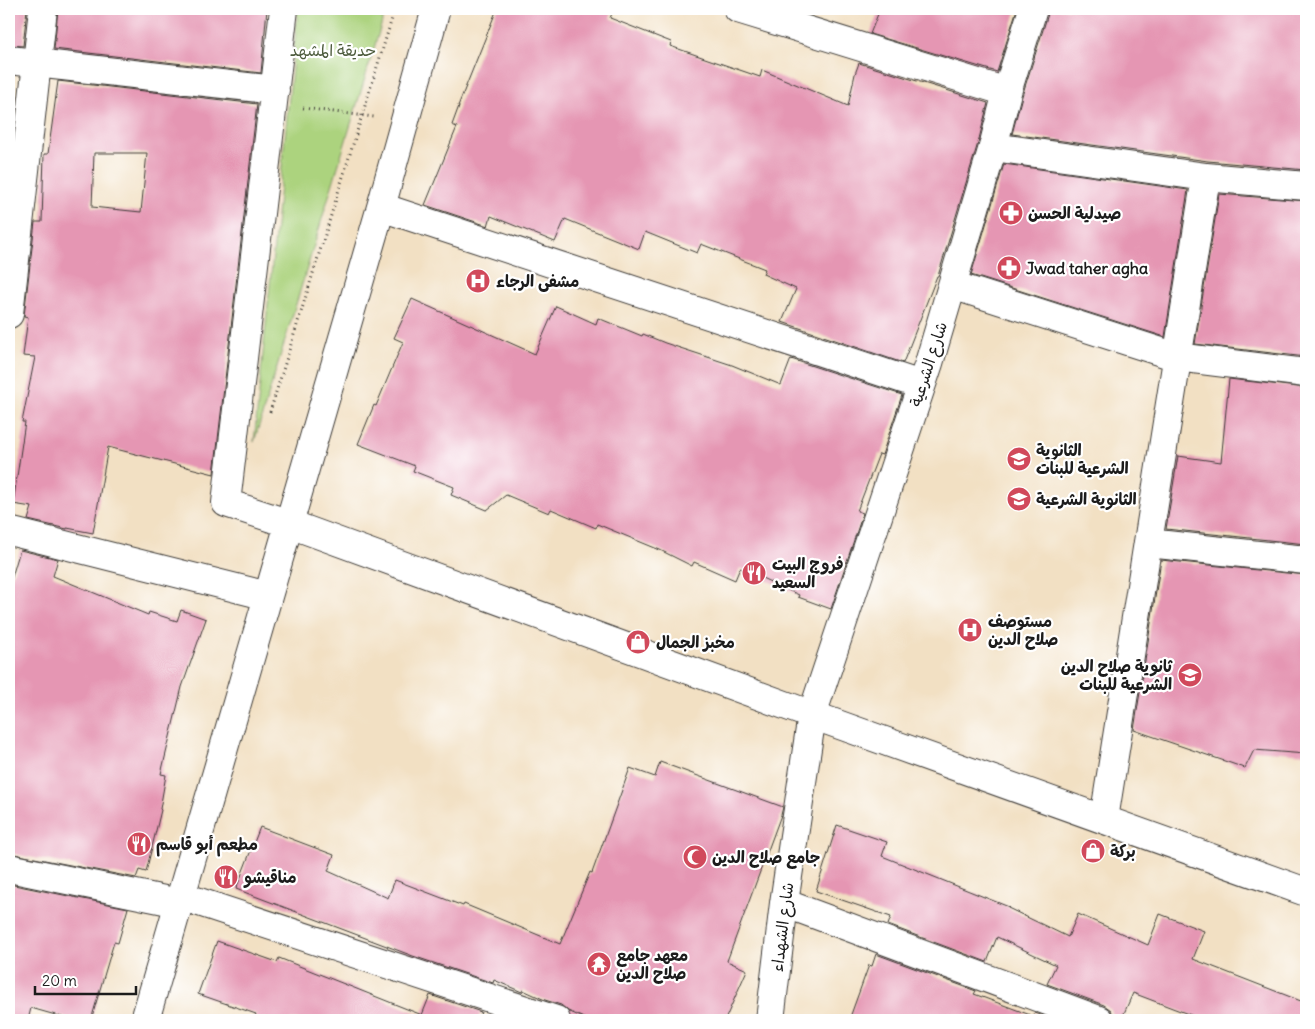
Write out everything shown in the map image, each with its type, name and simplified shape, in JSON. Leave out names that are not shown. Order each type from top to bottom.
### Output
[{"type":"street","points":[[9,314],[43,9]]},
{"type":"street","points":[[284,9],[226,502],[1306,892]]},
{"type":"street","points":[[144,1020],[290,524],[436,9]]},
{"type":"street","points":[[738,9],[1007,92]]},
{"type":"street","name":"شارع الشرعية","points":[[812,715],[929,362],[1033,9]]},
{"type":"street","points":[[9,60],[275,90]]},
{"type":"street","points":[[993,147],[1206,177],[1306,186]]},
{"type":"street","points":[[1104,819],[1206,177]]},
{"type":"street","points":[[381,207],[921,386]]},
{"type":"street","points":[[952,285],[1177,357],[1306,373]]},
{"type":"street","points":[[9,531],[268,596]]},
{"type":"street","points":[[1148,543],[1306,560]]},
{"type":"street","name":"شارع الشهداء","points":[[770,1020],[784,903],[812,715]]},
{"type":"street","points":[[9,868],[180,900],[556,1020]]},
{"type":"street","points":[[784,903],[1099,1020]]},
{"type":"path","points":[[269,416],[395,9]]},
{"type":"path","points":[[275,90],[282,105],[404,122]]},
{"type":"green space","name":"حديقة المشهد","points":[[298,9],[386,9],[254,442]]},
{"type":"building","points":[[9,9],[27,9],[23,46],[9,45]]},
{"type":"building","points":[[58,9],[267,9],[261,73],[54,49]]},
{"type":"building","points":[[497,9],[614,9],[610,18],[671,42],[670,46],[760,77],[762,70],[848,106],[859,63],[988,103],[938,276],[903,363],[782,322],[796,289],[763,274],[765,269],[701,244],[697,253],[645,232],[639,249],[565,219],[555,242],[491,216],[488,226],[425,205],[457,127],[452,125],[458,106]]},
{"type":"building","points":[[880,9],[1017,9],[997,72],[870,34]]},
{"type":"building","points":[[1048,9],[1224,9],[1267,11],[1267,9],[1306,9],[1306,170],[1208,161],[1012,134]]},
{"type":"building","points":[[58,81],[257,104],[214,474],[108,447],[93,533],[28,520],[32,507],[13,504],[25,422],[22,422],[35,357],[23,356],[28,317],[24,316],[35,222],[42,222],[44,154],[48,154]],"holes":[[[94,153],[147,153],[141,212],[92,207]]]},
{"type":"building","points":[[1004,164],[1188,190],[1165,337],[971,275]]},
{"type":"building","points":[[1219,194],[1306,201],[1306,357],[1195,344]]},
{"type":"building","points":[[412,299],[535,354],[556,306],[596,324],[598,318],[642,336],[643,334],[732,365],[781,385],[791,359],[902,395],[882,455],[879,454],[857,511],[863,513],[831,609],[798,597],[799,595],[740,568],[735,580],[694,562],[692,566],[660,550],[597,524],[596,528],[551,509],[549,513],[506,495],[487,510],[451,495],[454,487],[413,471],[415,466],[358,444],[403,342],[394,338]]},
{"type":"building","points":[[1229,379],[1306,388],[1306,544],[1166,529],[1178,456],[1221,462]]},
{"type":"building","points":[[20,550],[58,559],[53,576],[148,615],[149,612],[177,621],[181,610],[206,619],[182,687],[161,774],[166,775],[161,810],[146,872],[139,870],[136,878],[9,853],[9,587]]},
{"type":"building","points":[[1161,560],[1306,575],[1306,754],[1254,750],[1245,768],[1134,730]]},
{"type":"building","points":[[660,762],[783,807],[727,961],[747,970],[725,1020],[588,1020],[568,1011],[561,1005],[523,990],[522,992],[494,980],[493,983],[413,956],[236,889],[260,827],[334,855],[328,871],[388,898],[395,880],[463,906],[464,904],[560,944],[590,872],[592,873],[630,768],[655,777]]},
{"type":"building","points":[[837,825],[887,842],[882,856],[1009,907],[1068,937],[1078,914],[1148,945],[1160,914],[1204,931],[1193,959],[1306,1003],[1306,1020],[1204,1020],[1133,993],[1121,1020],[1114,1020],[1111,1010],[1104,1005],[1047,984],[1056,965],[997,937],[987,962],[888,925],[891,917],[816,891]]},
{"type":"building","points":[[9,884],[128,908],[118,943],[114,942],[91,1020],[73,1020],[31,1008],[28,1020],[9,1020]]},
{"type":"building","points":[[217,941],[277,962],[279,958],[422,1015],[430,995],[481,1012],[478,1020],[253,1020],[256,1014],[198,994]]},
{"type":"building","points":[[876,954],[976,991],[974,994],[1033,1016],[1035,1013],[1055,1020],[849,1020],[869,965],[872,966]]},
{"type":"place","name":"صيدلية الحسن","points":[[1011,213]]},
{"type":"place","name":"Jwad taher agha","points":[[1009,268]]},
{"type":"place","name":"مشفى الرجاء","points":[[478,281]]},
{"type":"place","name":"الثانوية الشرعية للبنات","points":[[1019,459]]},
{"type":"place","name":"الثانوية الشرعية","points":[[1019,499]]},
{"type":"place","name":"فروج البيت السعيد","points":[[754,573]]},
{"type":"place","name":"مستوصف صلاح الدين","points":[[970,630]]},
{"type":"place","name":"مخبز الجمال","points":[[638,642]]},
{"type":"place","name":"ثانوية صلاح الدين الشرعية للبنات","points":[[1190,675]]},
{"type":"place","name":"مطعم أبو قاسم","points":[[139,844]]},
{"type":"place","name":"بركة","points":[[1093,851]]},
{"type":"place","name":"جامع صلاح الدين","points":[[695,857]]},
{"type":"place","name":"مناقيشو","points":[[226,877]]},
{"type":"place","name":"معهد جامع صلاح الدين","points":[[599,964]]}]
